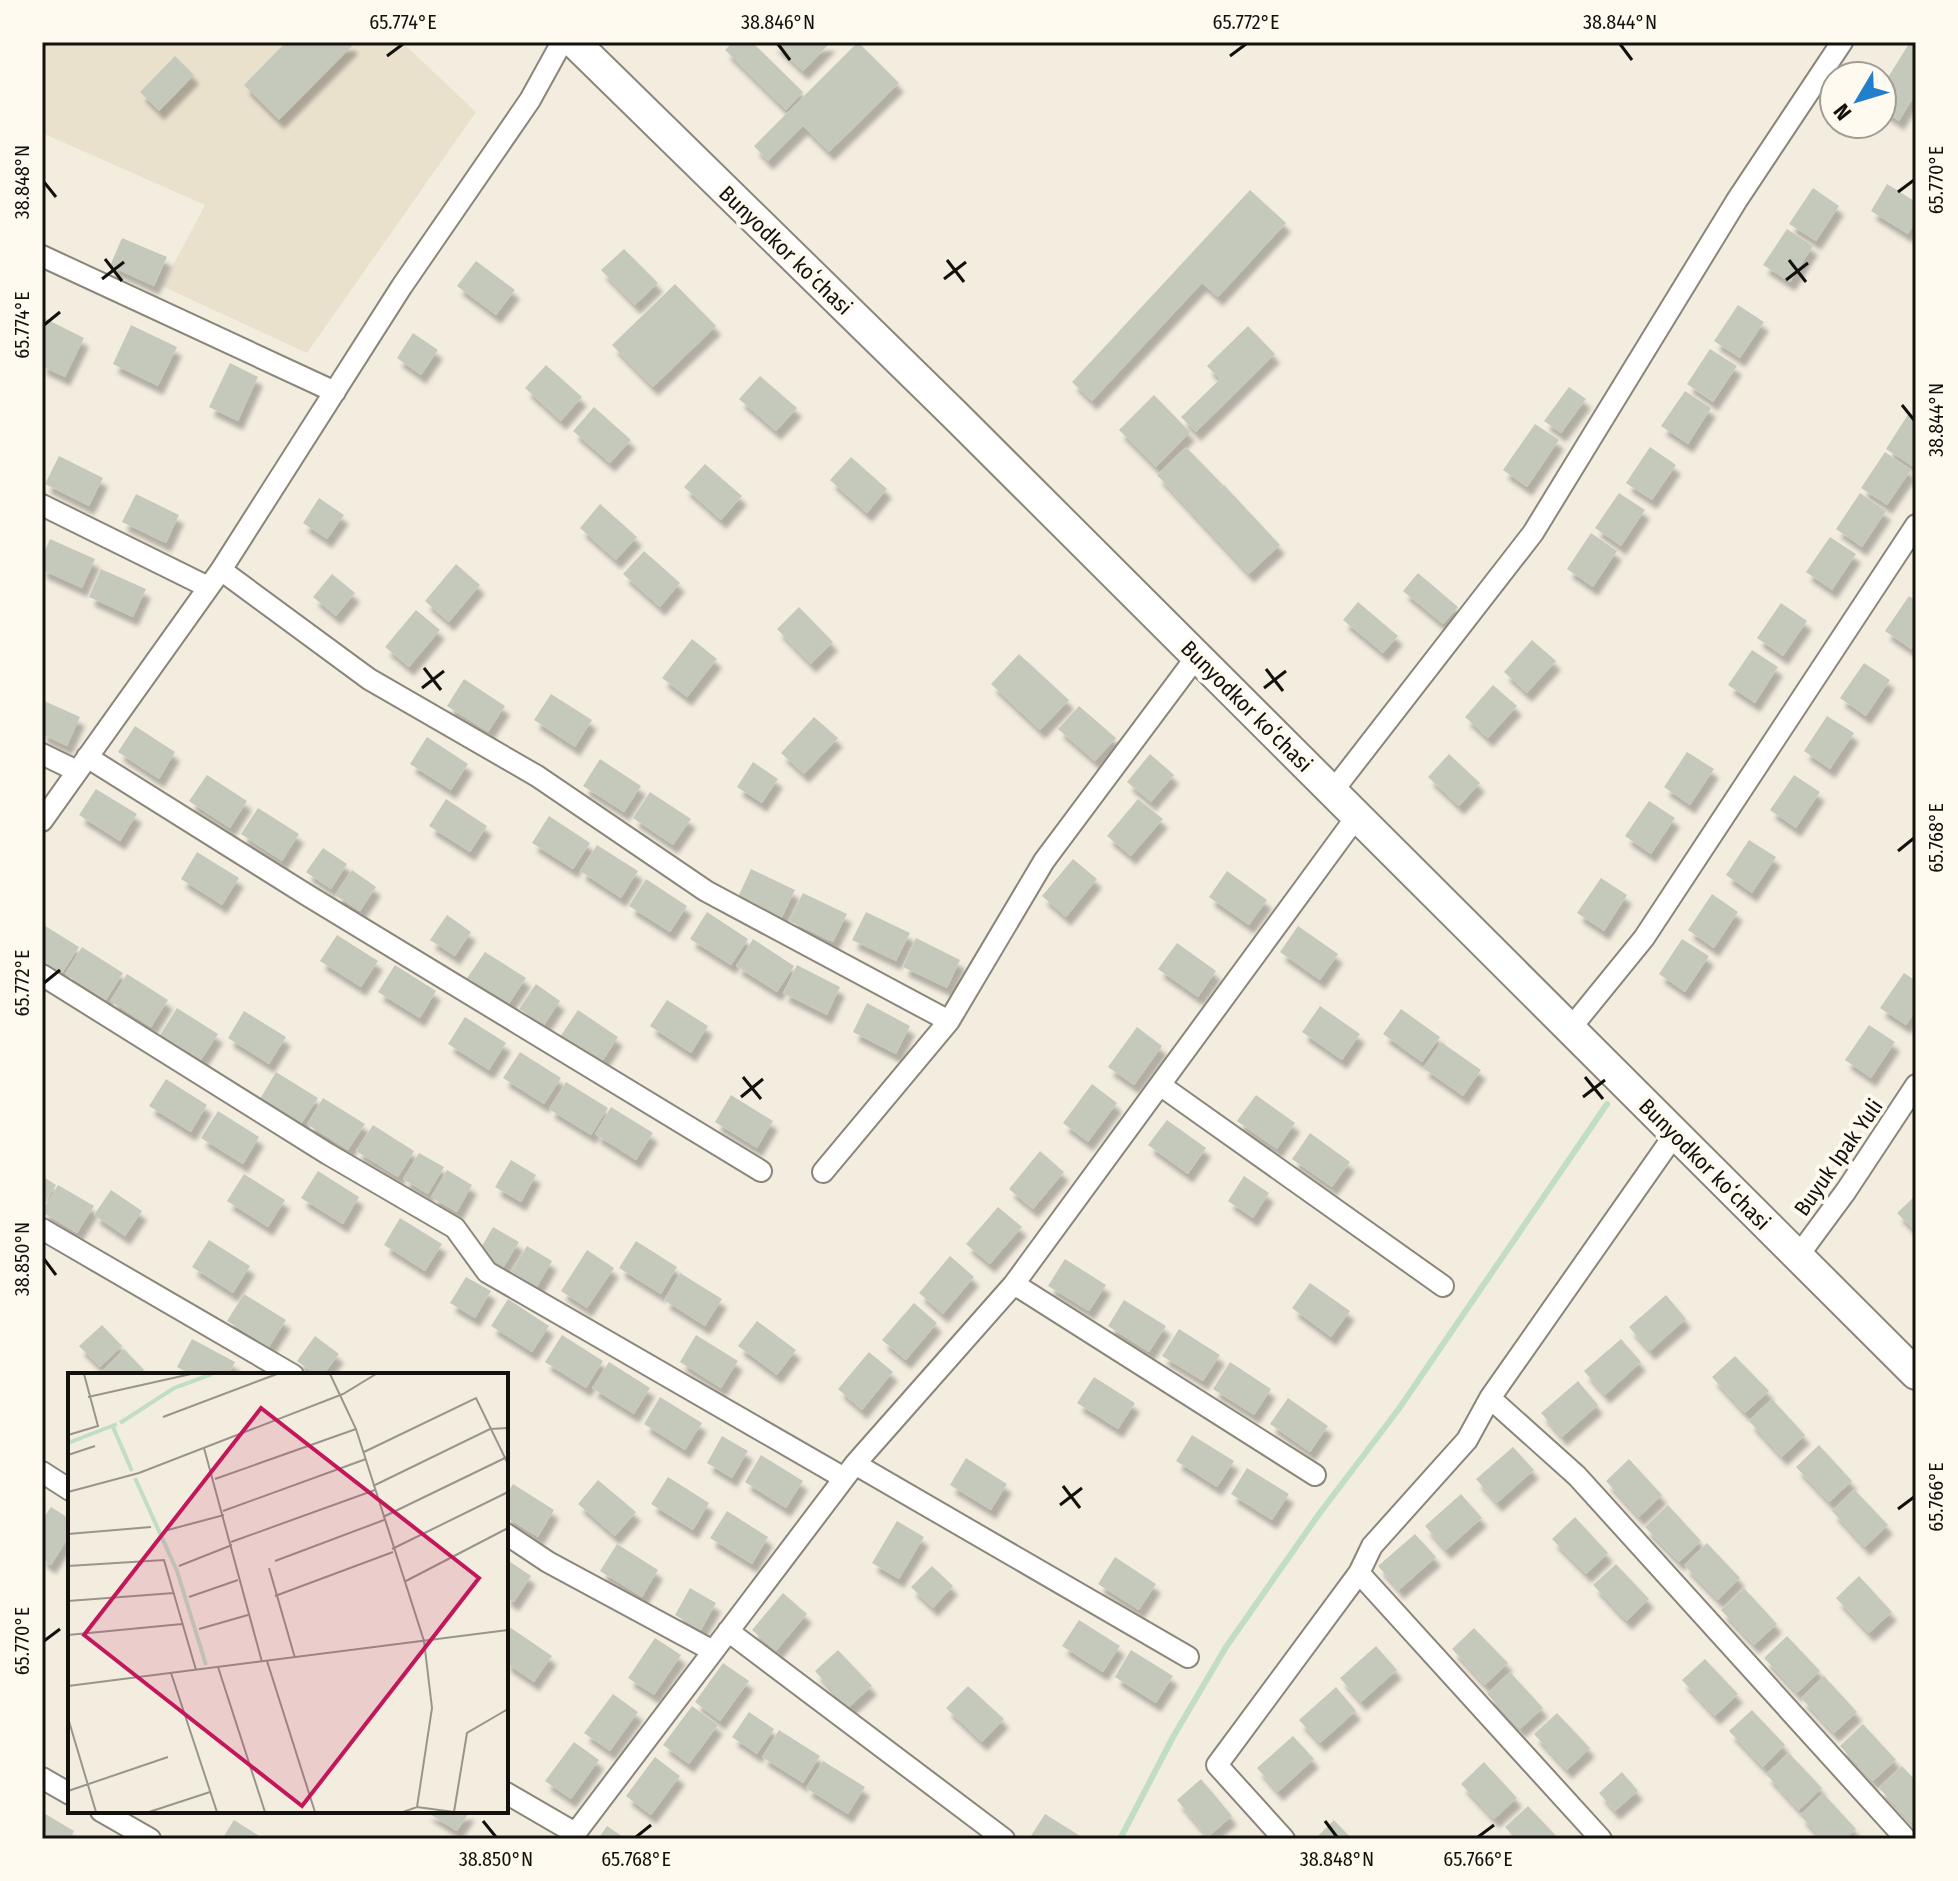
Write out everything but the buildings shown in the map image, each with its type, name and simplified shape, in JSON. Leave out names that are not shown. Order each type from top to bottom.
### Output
[{"type":"main road","name":"Bunyodkor koʻchasi","points":[[574,42],[1197,656],[1916,1374]]},
{"type":"street","points":[[42,821],[221,570],[402,286],[530,100],[562,42]]},
{"type":"street","points":[[1332,792],[1533,533],[1737,200],[1842,42]]},
{"type":"street","points":[[42,256],[335,392]]},
{"type":"street","points":[[42,505],[208,587]]},
{"type":"street","points":[[1570,1029],[1644,938],[1916,525]]},
{"type":"street","points":[[221,570],[369,679],[537,776],[706,891],[949,1021]]},
{"type":"street","points":[[823,1172],[949,1021],[1044,861],[1197,656]]},
{"type":"street","points":[[42,754],[82,764],[307,895],[761,1171]]},
{"type":"street","points":[[508,1794],[573,1836],[850,1471],[1014,1284],[1357,816]]},
{"type":"street","points":[[42,975],[328,1154],[455,1228],[487,1272],[1188,1657]]},
{"type":"street","points":[[1160,1085],[1443,1286]]},
{"type":"street","name":"Buyuk Ipak Yuli","points":[[1798,1256],[1846,1191],[1916,1085]]},
{"type":"street","points":[[1284,1839],[1217,1765],[1359,1573],[1372,1546],[1467,1440],[1490,1398],[1675,1134]]},
{"type":"street","points":[[42,1229],[290,1373]]},
{"type":"street","points":[[1014,1284],[1315,1475]]},
{"type":"street","points":[[1490,1398],[1577,1476],[1906,1839]]},
{"type":"street","points":[[42,1472],[68,1489]]},
{"type":"street","points":[[508,1535],[548,1562],[713,1651]]},
{"type":"street","points":[[1359,1573],[1601,1839]]},
{"type":"street","points":[[728,1631],[1004,1839]]},
{"type":"street","points":[[42,1778],[68,1793]]},
{"type":"street","points":[[104,1813],[150,1839]]},
{"type":"shaded area","points":[[42,42],[402,42],[476,112],[307,353],[162,286],[205,205],[42,133]]},
{"type":"waterway","points":[[1120,1839],[1173,1737],[1226,1647],[1319,1514],[1398,1410],[1607,1104]]}]
